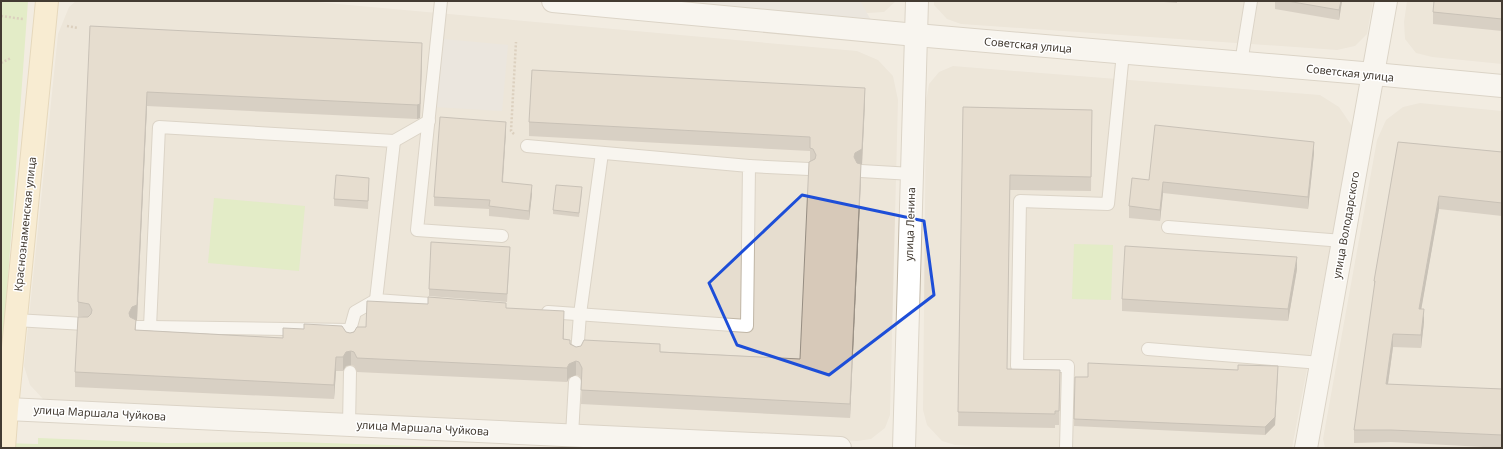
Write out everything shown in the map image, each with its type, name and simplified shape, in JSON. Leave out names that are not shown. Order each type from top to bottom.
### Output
[{"type":"main road","name":"Краснознаменская улица","points":[[4,448],[15,320],[47,1]]},
{"type":"street","name":"Советская улица","points":[[553,1],[613,4],[916,35],[1502,86]]},
{"type":"street","name":"улица Ленина","points":[[904,448],[917,1]]},
{"type":"street","name":"улица Володарского","points":[[1306,448],[1386,1]]},
{"type":"street","name":"улица Маршала Чуйкова","points":[[7,409],[840,448]]},
{"type":"lane","points":[[441,1],[417,230],[502,236]]},
{"type":"lane","points":[[1241,63],[1251,1]]},
{"type":"lane","points":[[1066,448],[1068,366],[1017,366],[1020,201],[1108,204],[1123,53]]},
{"type":"lane","points":[[150,327],[159,128],[394,141],[429,121]]},
{"type":"lane","points":[[376,300],[394,141]]},
{"type":"lane","points":[[527,146],[749,166],[809,169]]},
{"type":"lane","points":[[577,354],[580,314],[602,153]]},
{"type":"lane","points":[[533,311],[747,326],[749,166]]},
{"type":"lane","points":[[861,171],[912,174]]},
{"type":"lane","points":[[1168,227],[1343,241]]},
{"type":"lane","points":[[136,327],[350,335],[355,312],[376,300],[454,306]]},
{"type":"lane","points":[[15,320],[85,324]]},
{"type":"lane","points":[[1148,349],[1321,363]]},
{"type":"lane","points":[[349,425],[350,372]]},
{"type":"lane","points":[[572,435],[575,382]]},
{"type":"path","points":[[516,42],[511,131],[527,146]]},
{"type":"path","points":[[1,63],[11,58]]},
{"type":"highlighted area","points":[[802,195],[924,221],[934,295],[829,375],[737,345],[709,283]]},
{"type":"shaded area","points":[[76,1],[305,1],[857,51],[878,60],[893,76],[898,100],[890,415],[885,428],[871,439],[857,441],[43,399],[30,385],[24,366],[58,34],[69,7]]},
{"type":"shaded area","points":[[659,1],[860,1],[871,20]]},
{"type":"shaded area","points":[[733,1],[896,1],[884,12],[868,13]]},
{"type":"shaded area","points":[[934,1],[1373,1],[1367,34],[1355,46],[1337,50],[961,24],[947,19],[934,5]]},
{"type":"shaded area","points":[[1407,1],[1502,1],[1502,64],[1432,57],[1416,53],[1405,39],[1404,22]]},
{"type":"shaded area","points":[[443,39],[508,45],[502,111],[435,107]]},
{"type":"shaded area","points":[[953,66],[1320,95],[1339,107],[1352,126],[1351,139],[1292,448],[1010,448],[955,445],[942,441],[927,425],[923,410],[926,101],[929,84],[939,72]]},
{"type":"shaded area","points":[[1420,103],[1502,111],[1502,448],[1325,448],[1323,439],[1377,140],[1386,120],[1403,107]]},
{"type":"green space","points":[[1,1],[28,1],[1,375]]},
{"type":"green space","points":[[214,198],[305,206],[299,271],[208,263]]},
{"type":"green space","points":[[1074,244],[1113,245],[1111,300],[1072,299]]},
{"type":"green space","points":[[38,438],[168,443],[295,442],[483,448],[4,448],[4,443],[38,444]]},
{"type":"building","points":[[1287,1],[1341,1],[1339,10]]},
{"type":"building","points":[[1434,1],[1502,1],[1502,19],[1433,12]]},
{"type":"building","points":[[90,26],[422,43],[420,104],[417,105],[147,92],[137,305],[132,307],[129,313],[130,317],[136,320],[135,330],[283,338],[283,328],[304,329],[304,324],[342,326],[346,332],[350,333],[354,332],[357,327],[366,327],[367,301],[428,304],[428,297],[506,303],[506,308],[564,311],[563,339],[570,340],[570,344],[576,347],[581,346],[584,340],[660,344],[660,352],[800,359],[809,162],[815,159],[816,155],[813,149],[810,148],[810,137],[529,122],[532,70],[865,88],[862,149],[855,153],[854,157],[857,163],[861,164],[850,404],[581,390],[582,368],[579,362],[576,361],[569,364],[567,368],[357,358],[354,352],[351,351],[346,352],[343,357],[336,357],[334,385],[75,372],[78,317],[88,317],[92,310],[89,304],[78,302]]},
{"type":"building","points":[[963,107],[1092,110],[1091,177],[1010,175],[1007,369],[1060,370],[1059,411],[1055,411],[1055,414],[958,412]]},
{"type":"building","points":[[440,117],[506,122],[502,182],[532,185],[529,211],[489,206],[490,200],[434,197]]},
{"type":"building","points":[[1155,125],[1314,142],[1308,197],[1163,182],[1160,210],[1129,206],[1132,178],[1149,180]]},
{"type":"building","points":[[1398,142],[1502,152],[1502,203],[1439,196],[1419,309],[1424,309],[1421,335],[1393,334],[1386,384],[1502,389],[1502,435],[1391,430],[1354,430],[1374,281]]},
{"type":"building","points":[[336,175],[369,178],[368,201],[334,199]]},
{"type":"building","points":[[556,185],[582,187],[579,213],[553,210]]},
{"type":"building","points":[[431,242],[510,247],[507,294],[429,289]]},
{"type":"building","points":[[1125,246],[1297,257],[1288,309],[1122,299]]},
{"type":"building","points":[[1088,363],[1238,370],[1238,365],[1278,366],[1275,417],[1265,427],[1074,419],[1075,377],[1088,377]]}]
